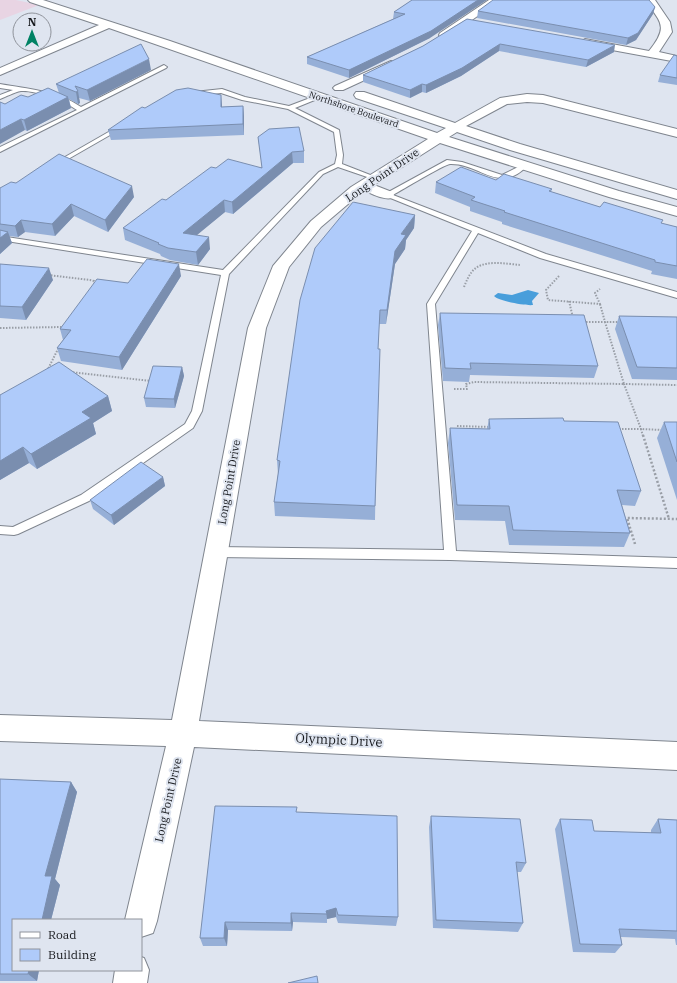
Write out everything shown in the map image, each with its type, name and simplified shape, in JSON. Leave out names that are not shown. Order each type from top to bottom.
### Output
[{"type":"street","name":"Northshore Boulevard","points":[[33,0],[166,43],[438,138],[614,194],[677,212]]},
{"type":"street","points":[[436,41],[494,0]]},
{"type":"street","points":[[650,0],[665,21],[668,29],[665,38],[652,54]]},
{"type":"street","points":[[465,21],[481,23]]},
{"type":"street","points":[[0,72],[108,25]]},
{"type":"street","points":[[574,40],[677,59]]},
{"type":"street","points":[[339,88],[401,59]]},
{"type":"street","name":"Northshore Boulevard","points":[[325,83],[522,149],[677,195]]},
{"type":"street","name":"Long Point Drive","points":[[141,919],[183,733],[257,328],[281,266],[316,224],[369,182],[456,127],[504,101],[527,98],[543,99],[677,133]]},
{"type":"street","points":[[369,182],[388,195]]},
{"type":"street","name":"Olympic Drive","points":[[0,728],[183,733],[677,756]]},
{"type":"street","points":[[130,983],[132,971]]},
{"type":"lane","points":[[0,150],[164,67]]},
{"type":"lane","points":[[0,78],[19,89]]},
{"type":"lane","points":[[0,86],[69,101],[81,110]]},
{"type":"lane","points":[[0,97],[19,89]]},
{"type":"lane","points":[[188,95],[222,91],[244,99],[290,108],[337,131],[340,155],[338,165]]},
{"type":"lane","points":[[290,108],[320,96]]},
{"type":"lane","points":[[48,169],[129,122]]},
{"type":"lane","points":[[388,195],[447,162],[460,163],[502,177],[507,176],[524,166]]},
{"type":"lane","points":[[338,165],[369,182]]},
{"type":"lane","points":[[0,530],[14,531],[85,498],[189,426],[197,411],[225,273],[321,173],[338,165]]},
{"type":"lane","points":[[388,195],[543,256],[677,295]]},
{"type":"lane","points":[[450,555],[431,304],[476,230]]},
{"type":"lane","points":[[0,238],[225,273]]},
{"type":"lane","points":[[216,552],[450,555],[677,563]]},
{"type":"path","points":[[464,287],[472,270],[479,266],[492,264],[525,266]]},
{"type":"path","points":[[43,274],[94,281],[96,288]]},
{"type":"path","points":[[552,274],[566,278]]},
{"type":"path","points":[[559,276],[546,290],[548,300],[600,304]]},
{"type":"path","points":[[593,286],[600,288],[595,293],[600,304],[624,384],[641,429],[669,519]]},
{"type":"path","points":[[569,301],[574,321]]},
{"type":"path","points":[[581,322],[626,322]]},
{"type":"path","points":[[0,328],[65,327]]},
{"type":"path","points":[[46,373],[60,346]]},
{"type":"path","points":[[48,369],[56,370]]},
{"type":"path","points":[[64,371],[151,382]]},
{"type":"path","points":[[437,388],[467,390],[466,384],[474,382],[677,385]]},
{"type":"path","points":[[440,426],[494,427]]},
{"type":"path","points":[[618,429],[662,430]]},
{"type":"path","points":[[640,562],[627,518],[677,519]]},
{"type":"shaded area","points":[[0,0],[16,0],[39,5],[21,12],[12,12],[12,15],[0,20]]},
{"type":"water","points":[[528,290],[539,293],[532,301],[533,305],[512,303],[494,296],[498,293],[512,295]]},
{"type":"building","points":[[412,0],[478,0],[431,31],[349,70],[307,57],[405,14],[394,12]]},
{"type":"building","points":[[493,0],[649,0],[655,7],[638,33],[628,38],[478,11]]},
{"type":"building","points":[[467,19],[615,45],[588,60],[500,44],[462,68],[426,85],[422,84],[410,90],[363,75],[423,46]]},
{"type":"building","points":[[141,44],[149,59],[87,90],[75,86],[78,91],[76,92],[56,84]]},
{"type":"building","points":[[674,55],[677,56],[677,78],[660,75]]},
{"type":"building","points":[[48,88],[68,97],[24,120],[21,119],[0,130],[0,102],[5,104],[21,95],[28,97]]},
{"type":"building","points":[[188,88],[221,95],[221,107],[243,106],[243,124],[108,130],[142,107],[145,108],[176,90]]},
{"type":"building","points":[[299,127],[304,151],[292,152],[232,202],[224,200],[183,233],[209,237],[196,252],[168,248],[123,228],[162,199],[166,200],[211,167],[216,168],[228,159],[262,168],[258,137],[269,129]]},
{"type":"building","points":[[59,154],[132,186],[105,220],[71,204],[52,224],[21,220],[15,226],[0,224],[0,188],[11,182],[16,183]]},
{"type":"building","points":[[461,167],[496,180],[504,174],[552,189],[549,191],[600,207],[604,202],[663,220],[661,223],[677,227],[677,266],[655,262],[655,260],[504,212],[505,211],[471,200],[475,197],[436,182]]},
{"type":"building","points":[[353,202],[415,215],[401,234],[406,235],[395,251],[387,310],[380,310],[375,506],[274,502],[280,461],[277,460],[300,300],[315,248]]},
{"type":"building","points":[[0,230],[8,232],[0,238]]},
{"type":"building","points":[[147,259],[179,264],[119,357],[57,348],[71,330],[60,329],[97,279],[128,283]]},
{"type":"building","points":[[0,264],[49,268],[22,307],[0,306]]},
{"type":"building","points":[[440,313],[584,315],[598,366],[470,363],[471,369],[445,368]]},
{"type":"building","points":[[619,316],[677,317],[677,368],[637,367]]},
{"type":"building","points":[[59,362],[108,396],[82,412],[91,418],[31,454],[23,447],[0,461],[0,395]]},
{"type":"building","points":[[153,366],[182,367],[174,399],[144,398]]},
{"type":"building","points":[[563,418],[564,421],[618,422],[641,491],[617,490],[630,533],[513,530],[509,506],[457,505],[450,428],[490,429],[489,419]]},
{"type":"building","points":[[664,422],[677,422],[677,462]]},
{"type":"building","points":[[141,462],[163,477],[111,515],[90,500]]},
{"type":"building","points":[[0,779],[71,782],[45,876],[52,876],[42,919],[12,919],[12,971],[29,971],[28,974],[0,974]]},
{"type":"building","points":[[215,806],[297,807],[296,812],[397,816],[398,917],[338,915],[336,908],[326,911],[327,914],[291,913],[291,923],[225,922],[224,938],[200,938]]},
{"type":"building","points":[[431,816],[520,819],[526,863],[516,862],[523,923],[436,920]]},
{"type":"building","points":[[560,819],[592,820],[594,831],[661,833],[658,819],[677,820],[677,931],[619,929],[622,945],[580,944]]},
{"type":"building","points":[[317,976],[318,983],[288,983]]}]
